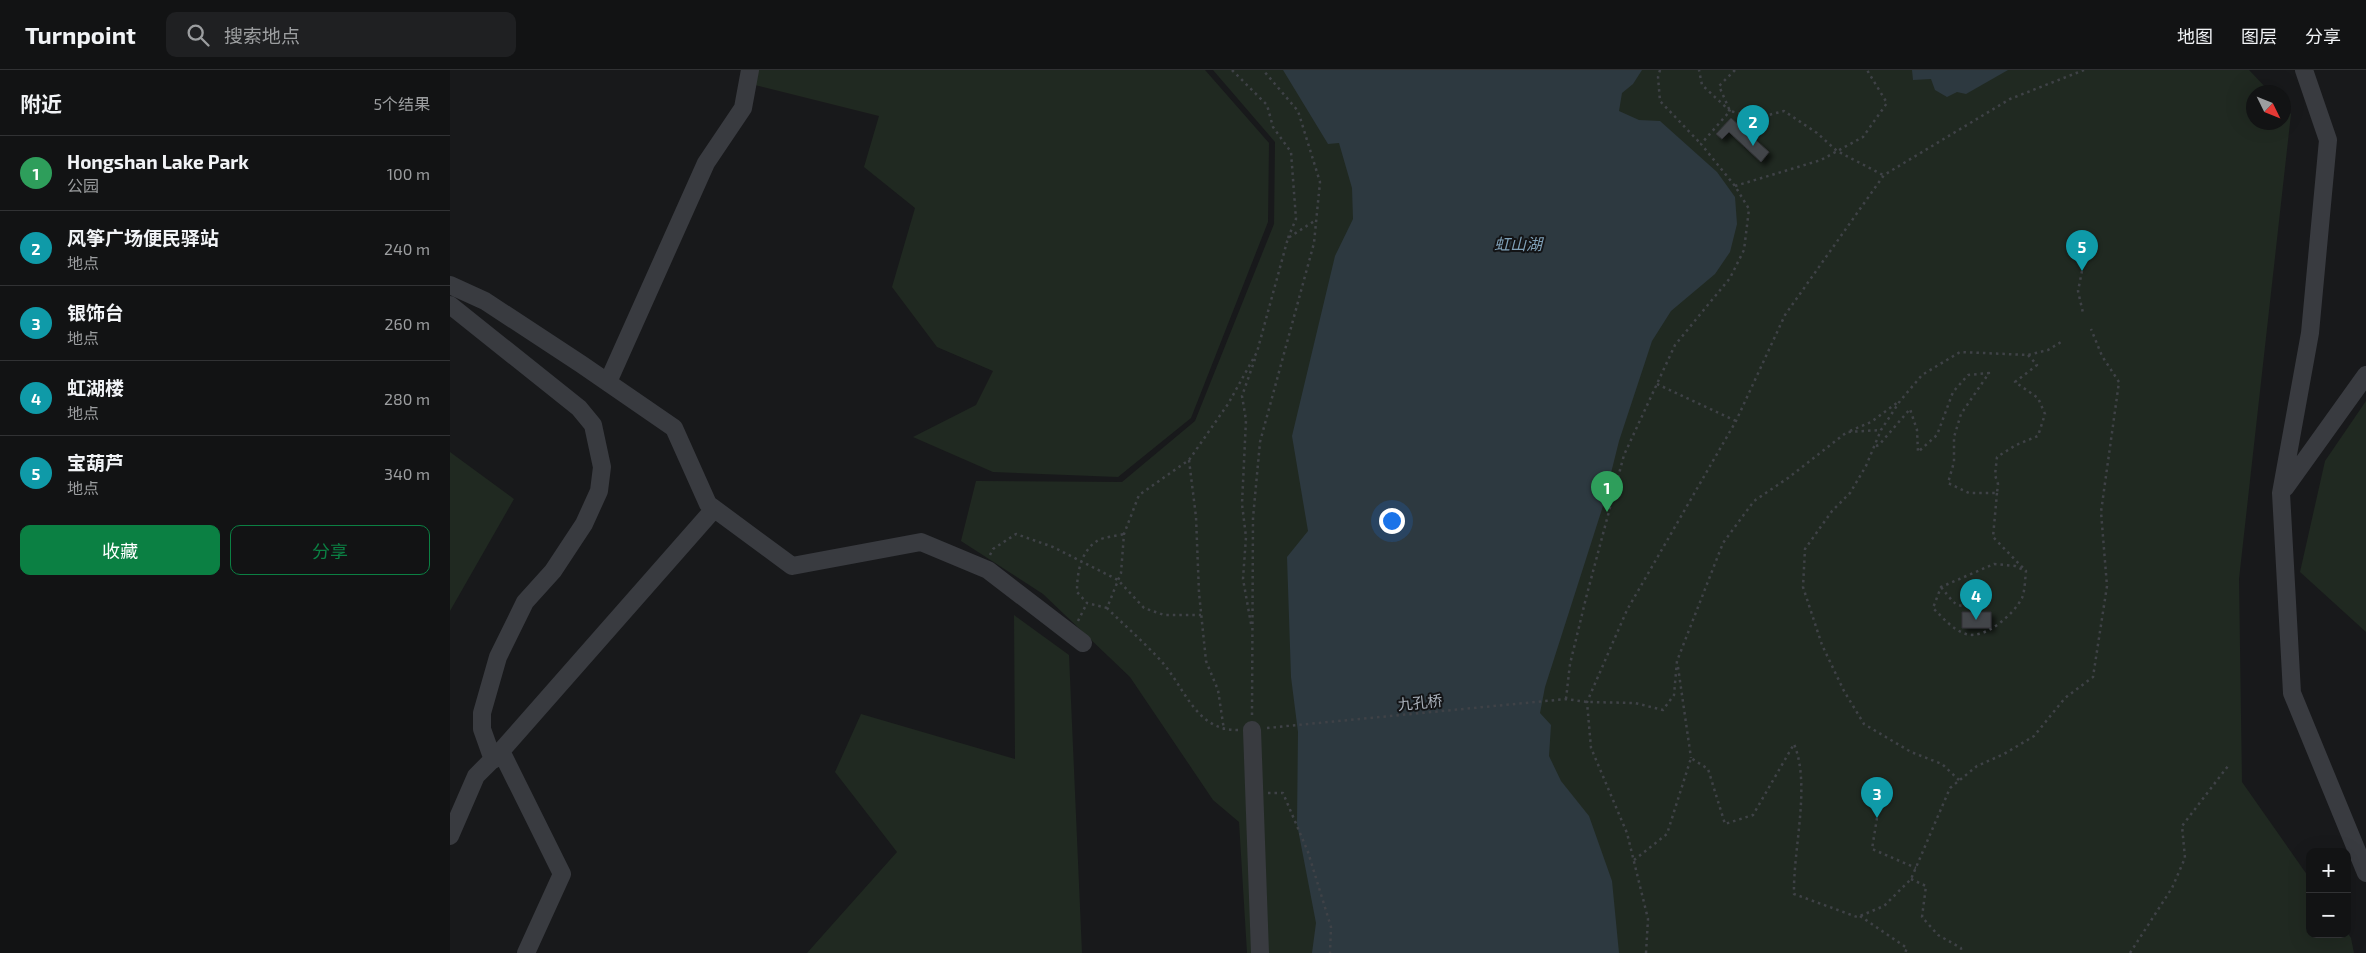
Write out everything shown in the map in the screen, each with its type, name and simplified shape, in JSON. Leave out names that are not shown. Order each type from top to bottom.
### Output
[{"type":"street","points":[[608,382],[706,163],[743,108],[750,70]]},
{"type":"street","points":[[2304,70],[2328,140],[2310,333],[2281,493],[2292,693],[2366,873]]},
{"type":"street","points":[[450,285],[485,301],[674,428],[708,504],[792,566],[921,542],[984,568],[1077,638]]},
{"type":"street","points":[[450,306],[579,408],[593,425],[602,467],[599,491],[584,524],[553,571],[525,602],[498,657],[482,713],[482,729],[562,874],[526,953]]},
{"type":"street","points":[[2281,493],[2366,375]]},
{"type":"street","points":[[450,836],[476,776],[497,756],[714,509]]},
{"type":"street","points":[[1252,730],[1260,953]]},
{"type":"path","points":[[1232,70],[1267,105],[1273,127],[1291,152],[1296,218],[1288,238],[1257,352],[1242,396],[1246,420],[1242,504],[1246,537],[1243,579],[1252,631]]},
{"type":"path","points":[[1252,730],[1254,518],[1260,442],[1314,243],[1320,182],[1298,111],[1263,70]]},
{"type":"path","points":[[1566,699],[1570,664],[1586,594],[1624,455],[1675,346],[1730,278],[1744,250],[1750,209],[1736,186],[1701,144],[1660,101],[1658,77],[1660,70]]},
{"type":"path","points":[[1700,70],[1702,85],[1730,112],[1757,118],[1784,111],[1817,133],[1837,151],[1884,175]]},
{"type":"path","points":[[1730,112],[1719,86],[1734,70]]},
{"type":"path","points":[[1736,186],[1821,160],[1862,137],[1887,103],[1867,70]]},
{"type":"path","points":[[1646,953],[1648,919],[1627,832],[1591,748],[1587,702],[1627,610],[1736,421],[1785,315],[1884,175],[2010,99],[2084,70]]},
{"type":"path","points":[[1701,144],[1730,112]]},
{"type":"path","points":[[1288,238],[1316,220]]},
{"type":"path","points":[[2082,272],[2078,291],[2083,313]]},
{"type":"path","points":[[1691,758],[1708,769],[1725,824],[1753,816],[1794,744],[1800,760],[1799,822],[1793,868],[1794,894],[1857,917],[1884,906],[1911,879],[1950,788],[1977,766],[2004,754],[2034,736],[2065,698],[2093,677],[2108,586],[2101,512],[2119,382],[2102,356],[2091,329]]},
{"type":"path","points":[[1959,780],[1942,764],[1911,752],[1864,724],[1844,691],[1822,645],[1803,587],[1805,549],[1832,511],[1850,493],[1875,446],[1881,430],[1900,401],[1922,374],[1960,352],[2028,355],[2048,350],[2061,342]]},
{"type":"path","points":[[1107,608],[1118,580],[1124,534],[1140,495],[1188,460],[1228,404],[1257,352]]},
{"type":"path","points":[[2026,571],[1993,537],[1998,484],[1995,475],[1997,457],[2016,445],[2038,436],[2045,414],[2038,398],[2015,382],[2037,365],[2028,355]]},
{"type":"path","points":[[1875,446],[1880,445],[1910,409],[1917,430],[1918,452],[1937,435],[1953,392],[1968,375],[1989,373],[1961,414],[1954,437],[1954,462],[1948,483],[1969,493],[1997,493]]},
{"type":"path","points":[[1657,384],[1736,421]]},
{"type":"path","points":[[1634,860],[1667,834],[1691,758],[1677,661],[1724,543],[1754,501],[1788,478],[1847,432],[1871,422],[1900,401]]},
{"type":"path","points":[[1847,432],[1881,430]]},
{"type":"path","points":[[1188,460],[1196,516],[1201,615],[1206,661],[1218,690],[1224,730]]},
{"type":"path","points":[[984,568],[993,549],[1016,534],[1053,547],[1118,580],[1144,608],[1164,615],[1201,615]]},
{"type":"path","points":[[1124,534],[1097,541],[1084,555],[1077,574],[1077,592],[1087,602],[1107,608],[1163,663],[1194,709],[1224,730]]},
{"type":"path","points":[[1994,564],[2014,566],[2026,571],[2022,597],[2005,619],[1989,632],[1968,635],[1948,624],[1933,608],[1940,587],[1994,564]]},
{"type":"path","points":[[1940,587],[1954,604],[1961,607],[1982,606]]},
{"type":"path","points":[[1077,638],[1087,602]]},
{"type":"path","name":"九孔桥","points":[[1224,730],[1252,730],[1566,699],[1587,702],[1635,703],[1663,710],[1674,695],[1677,661]]},
{"type":"path","points":[[2130,953],[2172,888],[2186,858],[2182,826],[2228,766]]},
{"type":"path","points":[[1255,792],[1283,793],[1308,852],[1331,927],[1330,953]]},
{"type":"path","points":[[1877,818],[1872,849],[1916,868]]},
{"type":"path","points":[[1911,879],[1926,886],[1922,917],[1938,935],[1961,948],[1961,953]]},
{"type":"path","points":[[1860,916],[1907,948],[1906,953]]},
{"type":"shaded area","points":[[759,70],[1205,70],[1269,143],[1268,222],[1191,418],[1118,477],[993,472],[913,437],[976,405],[993,371],[937,347],[892,287],[915,208],[864,167],[879,116],[747,83]]},
{"type":"shaded area","points":[[1213,70],[2249,70],[2263,85],[2246,85],[2246,130],[2289,130],[2239,579],[2242,782],[2306,873],[2306,938],[2351,938],[2354,953],[1247,953],[1239,822],[1213,800],[1130,677],[1043,594],[961,541],[976,481],[1122,482],[1195,421],[1274,224],[1275,142]]},
{"type":"shaded area","points":[[2366,401],[2366,632],[2300,572],[2325,461]]},
{"type":"shaded area","points":[[450,452],[514,499],[450,611]]},
{"type":"shaded area","points":[[1014,615],[1069,655],[1082,953],[807,953],[897,852],[835,772],[861,714],[1015,759]]},
{"type":"water","name":"虹山湖","points":[[1283,70],[1642,70],[1633,84],[1622,93],[1619,111],[1639,120],[1660,121],[1717,172],[1735,197],[1737,224],[1730,252],[1715,274],[1671,311],[1652,341],[1619,441],[1602,509],[1545,687],[1540,713],[1551,725],[1549,756],[1561,781],[1589,816],[1612,881],[1619,953],[1312,953],[1316,923],[1297,824],[1298,732],[1291,677],[1287,557],[1308,531],[1292,436],[1335,256],[1353,219],[1352,188],[1339,143],[1328,144]]},
{"type":"water","points":[[1912,70],[2008,70],[1966,94],[1957,92],[1947,97],[1935,90],[1931,79],[1913,80]]},
{"type":"building","points":[[1731,118],[1769,152],[1761,162],[1729,132],[1722,139],[1716,134]]},
{"type":"building","points":[[1962,612],[1991,612],[1991,628],[1962,628]]},
{"type":"place","name":"风筝广场便民驿站","points":[[1753,146]]},
{"type":"place","name":"宝葫芦","points":[[2082,271]]},
{"type":"place","name":"Hongshan Lake Park","points":[[1607,512]]},
{"type":"place","name":"虹湖楼","points":[[1976,620]]},
{"type":"place","name":"银饰台","points":[[1877,818]]}]
